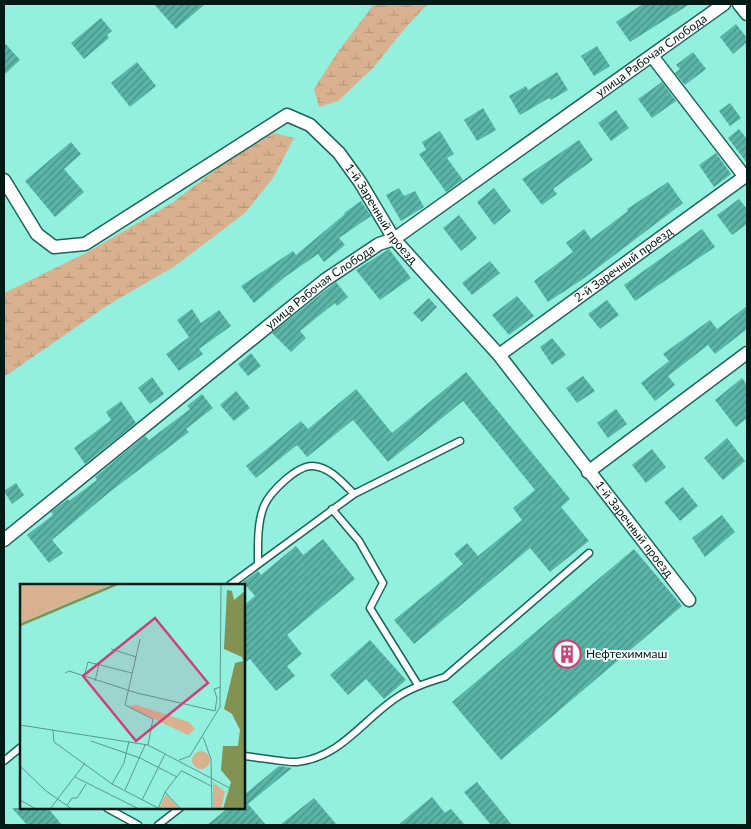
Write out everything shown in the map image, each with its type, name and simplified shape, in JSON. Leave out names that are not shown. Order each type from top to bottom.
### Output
[{"type":"street","name":"улица Рабочая Слобода","points":[[4,540],[324,280],[379,244],[394,239],[724,4]]},
{"type":"street","points":[[739,4],[747,14]]},
{"type":"street","points":[[652,56],[746,176]]},
{"type":"street","name":"1-й Заречный проезд","points":[[4,180],[37,234],[54,246],[85,244],[287,115],[310,125],[339,153],[360,182],[394,239],[499,355],[688,600]]},
{"type":"street","name":"2-й Заречный проезд","points":[[499,355],[746,176]]},
{"type":"street","points":[[588,472],[747,353]]},
{"type":"lane","points":[[231,584],[332,508],[354,494],[460,441]]},
{"type":"lane","points":[[258,564],[258,536],[264,506],[282,483],[298,470],[313,466],[334,474],[354,494]]},
{"type":"lane","points":[[332,508],[359,540],[383,583],[370,608],[418,685]]},
{"type":"lane","points":[[245,756],[295,763],[319,758],[341,745],[397,696],[418,685],[445,677],[589,553]]},
{"type":"lane","points":[[4,760],[20,748]]},
{"type":"lane","points":[[109,809],[138,825]]},
{"type":"lane","points":[[158,825],[179,809]]},
{"type":"green space","points":[[374,4],[428,4],[406,27],[374,67],[338,101],[319,107],[314,89],[337,53]]},
{"type":"green space","points":[[274,133],[294,138],[273,178],[245,213],[175,266],[108,305],[4,377],[4,293],[86,253],[172,203],[227,161]]},
{"type":"building","points":[[154,4],[205,4],[176,29]]},
{"type":"building","points":[[643,4],[690,4],[630,42],[616,22]]},
{"type":"building","points":[[101,18],[112,31],[107,35],[109,38],[84,59],[71,43]]},
{"type":"building","points":[[736,24],[747,38],[747,42],[733,54],[720,37]]},
{"type":"building","points":[[4,42],[20,60],[4,75]]},
{"type":"building","points":[[597,46],[610,66],[594,76],[581,56]]},
{"type":"building","points":[[693,52],[706,69],[685,85],[675,73],[680,69],[676,65]]},
{"type":"building","points":[[137,62],[156,86],[130,107],[111,83]]},
{"type":"building","points":[[557,72],[568,90],[551,100],[549,98],[520,115],[509,96],[526,86],[528,90]]},
{"type":"building","points":[[662,82],[676,101],[652,118],[638,99]]},
{"type":"building","points":[[730,103],[741,118],[730,126],[719,111]]},
{"type":"building","points":[[483,108],[496,130],[477,141],[464,120]]},
{"type":"building","points":[[616,110],[629,128],[611,141],[598,123]]},
{"type":"building","points":[[739,129],[747,139],[747,163],[728,138]]},
{"type":"building","points":[[440,131],[454,154],[447,158],[463,180],[446,192],[419,154],[426,150],[422,142]]},
{"type":"building","points":[[579,140],[593,160],[553,189],[557,194],[542,205],[522,179]]},
{"type":"building","points":[[71,142],[81,154],[64,169],[84,192],[55,217],[25,181]]},
{"type":"building","points":[[716,153],[731,174],[714,187],[699,165]]},
{"type":"building","points":[[668,182],[683,203],[583,279],[548,302],[534,281],[573,252],[566,243],[584,229],[591,239],[628,211],[627,209]]},
{"type":"building","points":[[399,188],[404,196],[415,191],[424,207],[401,221],[386,195]]},
{"type":"building","points":[[494,188],[511,211],[494,225],[477,202]]},
{"type":"building","points":[[739,199],[747,209],[747,224],[732,235],[717,215]]},
{"type":"building","points":[[361,201],[371,216],[339,238],[345,245],[324,262],[318,254],[285,277],[254,303],[241,286],[293,251],[296,255],[344,213]]},
{"type":"building","points":[[459,215],[477,238],[461,251],[443,228]]},
{"type":"building","points":[[702,229],[715,247],[635,301],[624,285]]},
{"type":"building","points":[[389,249],[411,278],[380,300],[356,270]]},
{"type":"building","points":[[490,261],[500,273],[472,295],[462,283]]},
{"type":"building","points":[[336,282],[348,297],[337,306],[335,303],[300,331],[306,338],[291,352],[272,333]]},
{"type":"building","points":[[517,296],[534,316],[509,335],[492,315]]},
{"type":"building","points":[[429,298],[437,307],[422,322],[413,313]]},
{"type":"building","points":[[607,300],[619,315],[600,329],[588,314]]},
{"type":"building","points":[[747,306],[747,329],[715,354],[708,345],[668,376],[675,385],[655,401],[641,383],[669,361],[663,354],[710,320],[717,329]]},
{"type":"building","points":[[192,309],[201,323],[219,310],[231,326],[199,349],[203,354],[179,371],[166,354],[189,337],[177,320]]},
{"type":"building","points":[[552,338],[566,355],[552,365],[540,347]]},
{"type":"building","points":[[251,353],[261,366],[248,376],[238,364]]},
{"type":"building","points":[[466,372],[570,499],[561,507],[589,541],[550,572],[530,548],[414,644],[394,620],[463,564],[454,554],[467,543],[478,556],[522,520],[513,508],[535,490],[463,401],[388,462],[353,420],[307,457],[297,445],[256,478],[246,466],[301,421],[308,429],[356,389],[392,433]]},
{"type":"building","points":[[583,376],[595,391],[577,403],[566,388]]},
{"type":"building","points":[[152,377],[164,394],[150,404],[138,388]]},
{"type":"building","points":[[742,378],[747,385],[747,418],[736,427],[715,400]]},
{"type":"building","points":[[236,391],[250,408],[234,421],[220,405]]},
{"type":"building","points":[[202,394],[213,408],[186,429],[189,432],[111,491],[52,540],[63,553],[49,563],[27,535],[53,515],[51,512],[97,480],[95,477],[145,436],[149,440],[190,409],[187,406]]},
{"type":"building","points":[[121,401],[136,423],[85,464],[74,448],[111,420],[106,412]]},
{"type":"building","points":[[616,409],[627,424],[608,438],[597,423]]},
{"type":"building","points":[[727,438],[745,461],[723,480],[704,458]]},
{"type":"building","points":[[652,449],[666,467],[646,483],[632,465]]},
{"type":"building","points":[[16,483],[24,495],[12,504],[4,491]]},
{"type":"building","points":[[683,487],[698,506],[680,521],[664,502]]},
{"type":"building","points":[[722,515],[735,532],[705,557],[692,538]]},
{"type":"building","points":[[323,539],[355,579],[287,635],[302,654],[287,666],[295,676],[276,691],[250,659],[245,662],[245,604],[255,596],[243,582],[258,571],[261,575],[296,546],[303,555]]},
{"type":"building","name":"Нефтехиммаш","points":[[634,549],[682,606],[501,760],[452,702]]},
{"type":"building","points":[[370,640],[406,680],[384,699],[366,679],[348,695],[330,675]]},
{"type":"building","points":[[279,766],[292,768],[248,804],[266,825],[207,825],[227,809],[245,809],[245,794]]},
{"type":"building","points":[[477,782],[512,825],[491,825],[464,792]]},
{"type":"building","points":[[432,797],[445,813],[451,809],[465,825],[398,825]]},
{"type":"building","points":[[314,798],[337,825],[280,825]]},
{"type":"building","points":[[12,808],[49,809],[62,825],[27,825]]},
{"type":"place","name":"Нефтехиммаш","points":[[567,654]]}]
